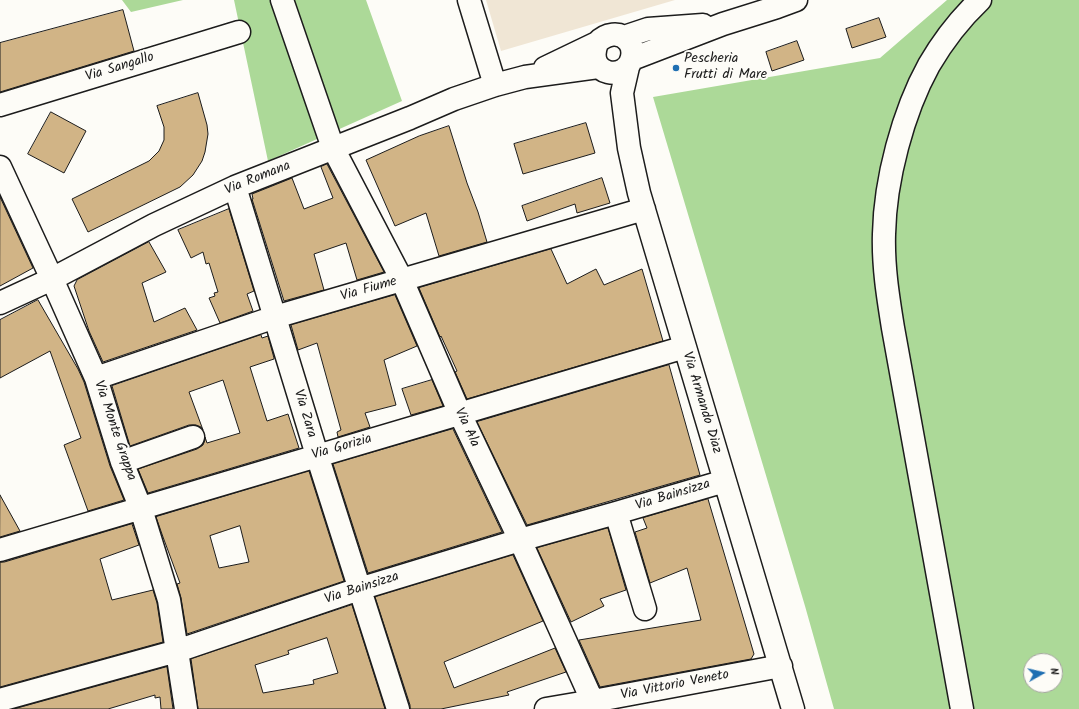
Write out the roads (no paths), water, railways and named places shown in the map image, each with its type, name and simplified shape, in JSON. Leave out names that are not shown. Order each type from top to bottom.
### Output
[{"type":"street","name":"Via Ala","points":[[282,0],[333,148],[402,280],[460,414],[520,540],[594,705]]},
{"type":"street","points":[[469,0],[495,85]]},
{"type":"street","points":[[602,69],[613,73],[621,72],[630,63],[723,24],[796,0]]},
{"type":"street","points":[[962,709],[892,323],[885,275],[884,235],[890,177],[897,146],[912,102],[933,58],[954,28],[980,0]]},
{"type":"street","points":[[624,38],[648,29],[672,26],[723,24]]},
{"type":"street","name":"Via Sangallo","points":[[0,105],[239,32]]},
{"type":"street","points":[[622,93],[594,60],[594,51],[597,43],[602,38],[609,35],[616,35],[624,38],[631,47],[632,53],[630,63]]},
{"type":"street","name":"Via Romana","points":[[525,77],[597,43]]},
{"type":"street","name":"Via Armando Diaz","points":[[630,63],[622,93],[630,155],[644,209],[793,709]]},
{"type":"street","name":"Via Romana","points":[[0,303],[154,225],[235,187],[454,100],[495,85],[525,77],[602,69]]},
{"type":"street","name":"Via Sangallo","points":[[0,115],[93,87]]},
{"type":"street","name":"Via Monte Grappa","points":[[0,167],[52,278],[96,378],[122,462],[141,509],[169,600],[186,709]]},
{"type":"street","name":"Via Zara","points":[[235,187],[317,455],[398,709]]},
{"type":"street","name":"Via Fiume","points":[[96,378],[274,317],[644,209]]},
{"type":"street","name":"Via Gorizia","points":[[0,550],[685,347]]},
{"type":"street","name":"Via Monte Grappa","points":[[122,462],[193,437]]},
{"type":"street","name":"Via Bainsizza","points":[[0,700],[177,650],[359,589],[520,540],[725,481]]},
{"type":"street","points":[[616,513],[645,610]]},
{"type":"street","name":"Via Vittorio Veneto","points":[[546,709],[594,705],[781,666]]},
{"type":"place","name":"Pescheria Frutti di Mare","points":[[676,68]]}]
